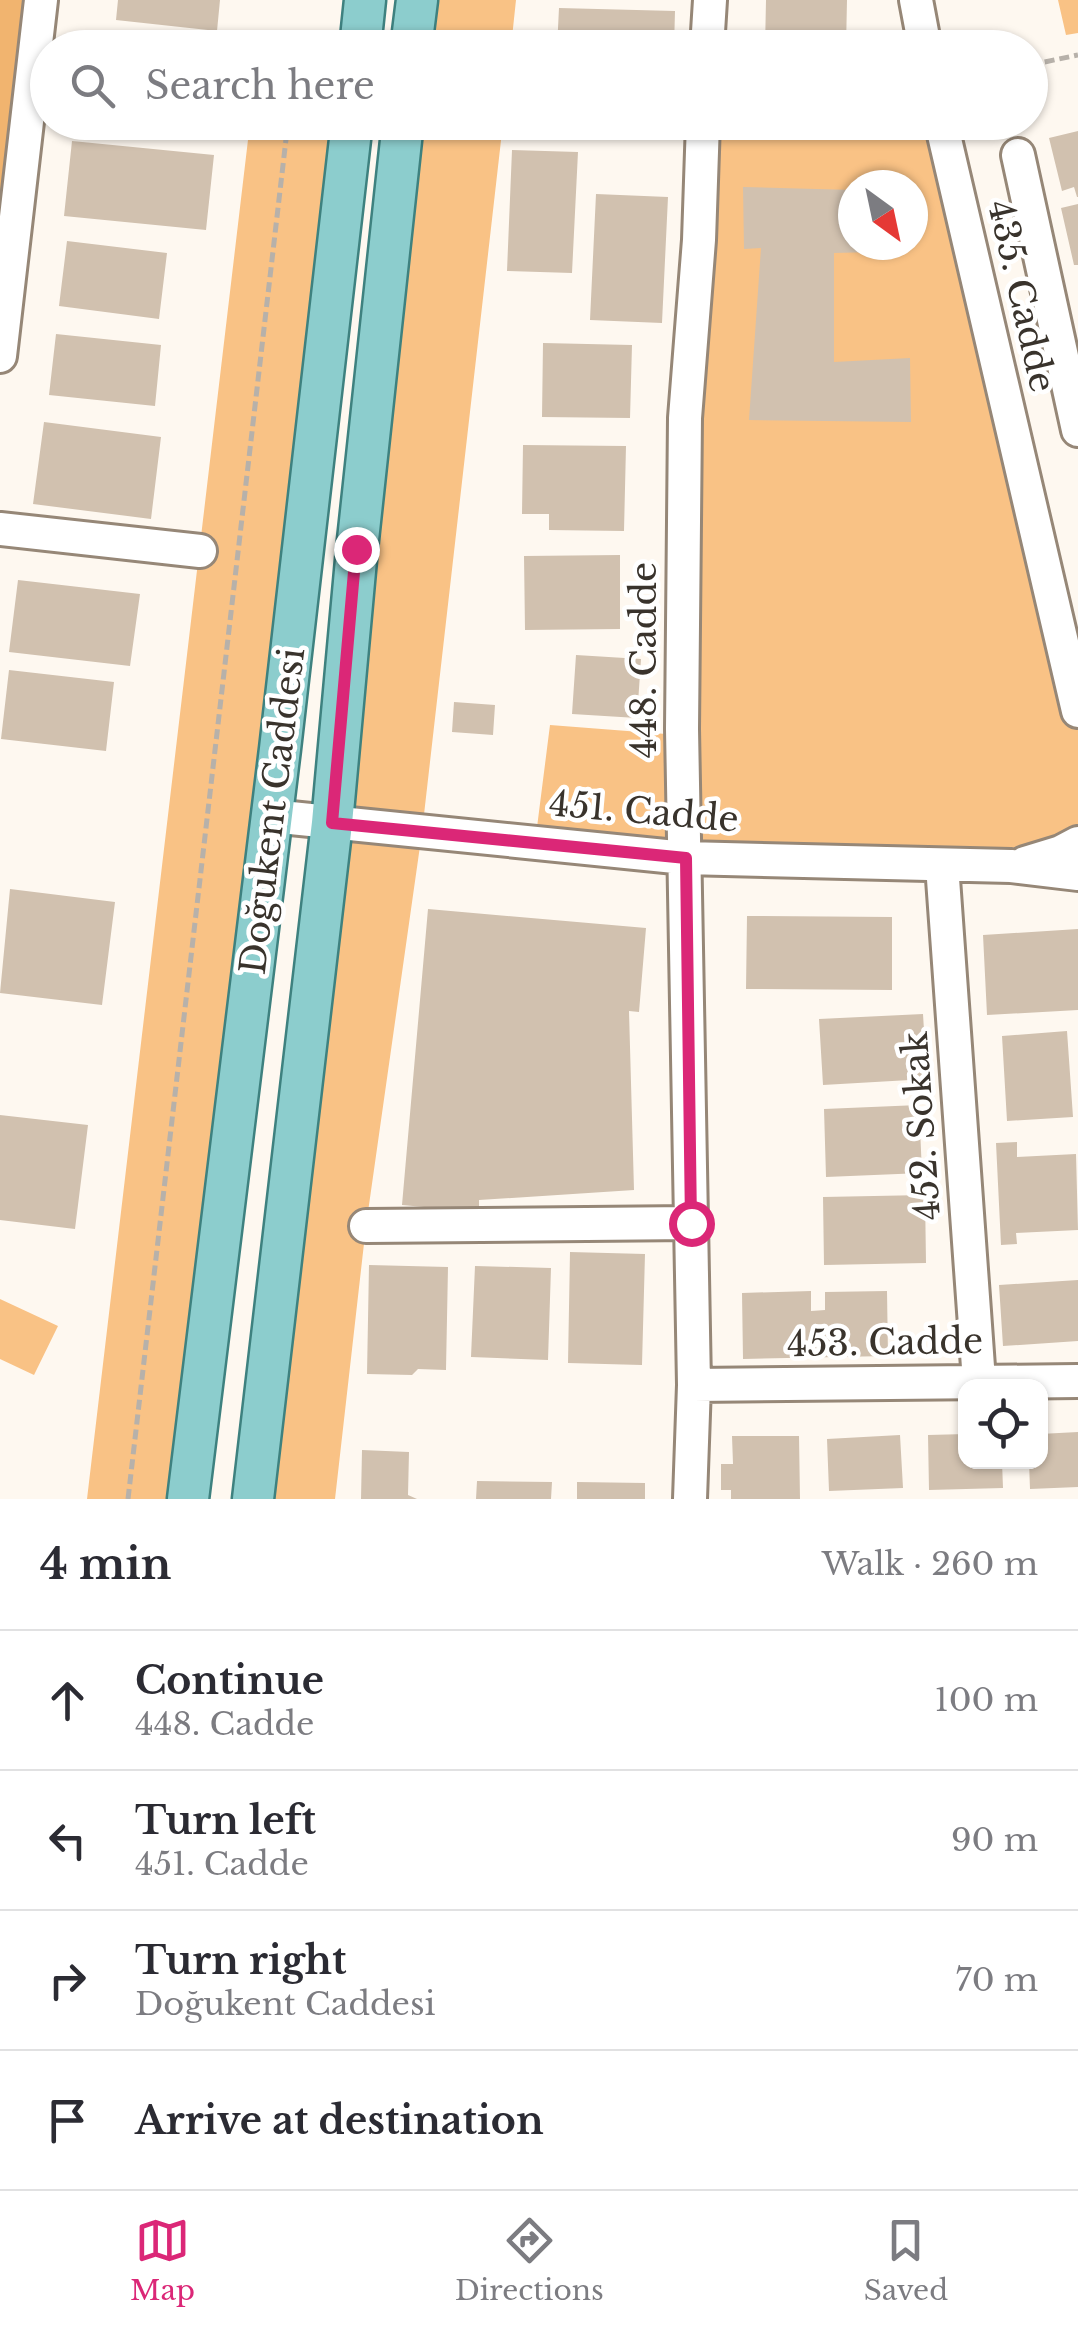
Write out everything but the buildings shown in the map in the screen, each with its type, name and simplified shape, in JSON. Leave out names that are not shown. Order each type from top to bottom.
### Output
[{"type":"main road","points":[[362,30],[365,0]]},
{"type":"main road","points":[[414,30],[417,0]]},
{"type":"main road","name":"Doğukent Caddesi","points":[[188,1499],[350,140]]},
{"type":"main road","name":"Doğukent Caddesi","points":[[253,1499],[332,823],[356,549],[401,140]]},
{"type":"street","points":[[40,30],[41,0]]},
{"type":"street","points":[[708,30],[710,0]]},
{"type":"street","points":[[916,0],[922,30]]},
{"type":"street","points":[[0,356],[31,140]]},
{"type":"street","name":"448. Cadde","points":[[690,1499],[694,1385],[682,729],[685,418],[702,140]]},
{"type":"street","name":"435. Cadde","points":[[945,140],[1078,711]]},
{"type":"street","points":[[1018,154],[1078,430]]},
{"type":"street","points":[[0,529],[200,551]]},
{"type":"street","name":"451. Cadde","points":[[272,816],[686,858],[1011,866]]},
{"type":"street","points":[[1011,866],[1039,861],[1078,843]]},
{"type":"street","name":"452. Sokak","points":[[942,865],[979,1379]]},
{"type":"street","points":[[1011,866],[1078,874]]},
{"type":"street","points":[[366,1226],[691,1223]]},
{"type":"street","name":"453. Cadde","points":[[694,1385],[958,1381]]},
{"type":"street","name":"453. Cadde","points":[[1048,1381],[1078,1381]]},
{"type":"path","points":[[1048,61],[1078,54]]},
{"type":"path","points":[[128,1499],[286,140]]},
{"type":"shaded area","points":[[0,0],[41,0],[38,30],[30,30],[30,96],[0,356]]},
{"type":"shaded area","points":[[417,0],[516,0],[513,30],[413,30]]},
{"type":"shaded area","points":[[1058,0],[1078,0],[1078,33],[1066,35]]},
{"type":"shaded area","points":[[248,140],[350,140],[188,1499],[87,1499]]},
{"type":"shaded area","points":[[401,140],[501,140],[422,832],[366,1226],[335,1499],[253,1499]]},
{"type":"shaded area","points":[[702,140],[945,140],[1078,711],[1078,843],[1061,852],[535,843],[550,725],[679,735]]},
{"type":"shaded area","points":[[0,1299],[58,1326],[34,1375],[0,1359]]},
{"type":"route","points":[[356,549],[332,823],[686,858],[691,1223]]}]
